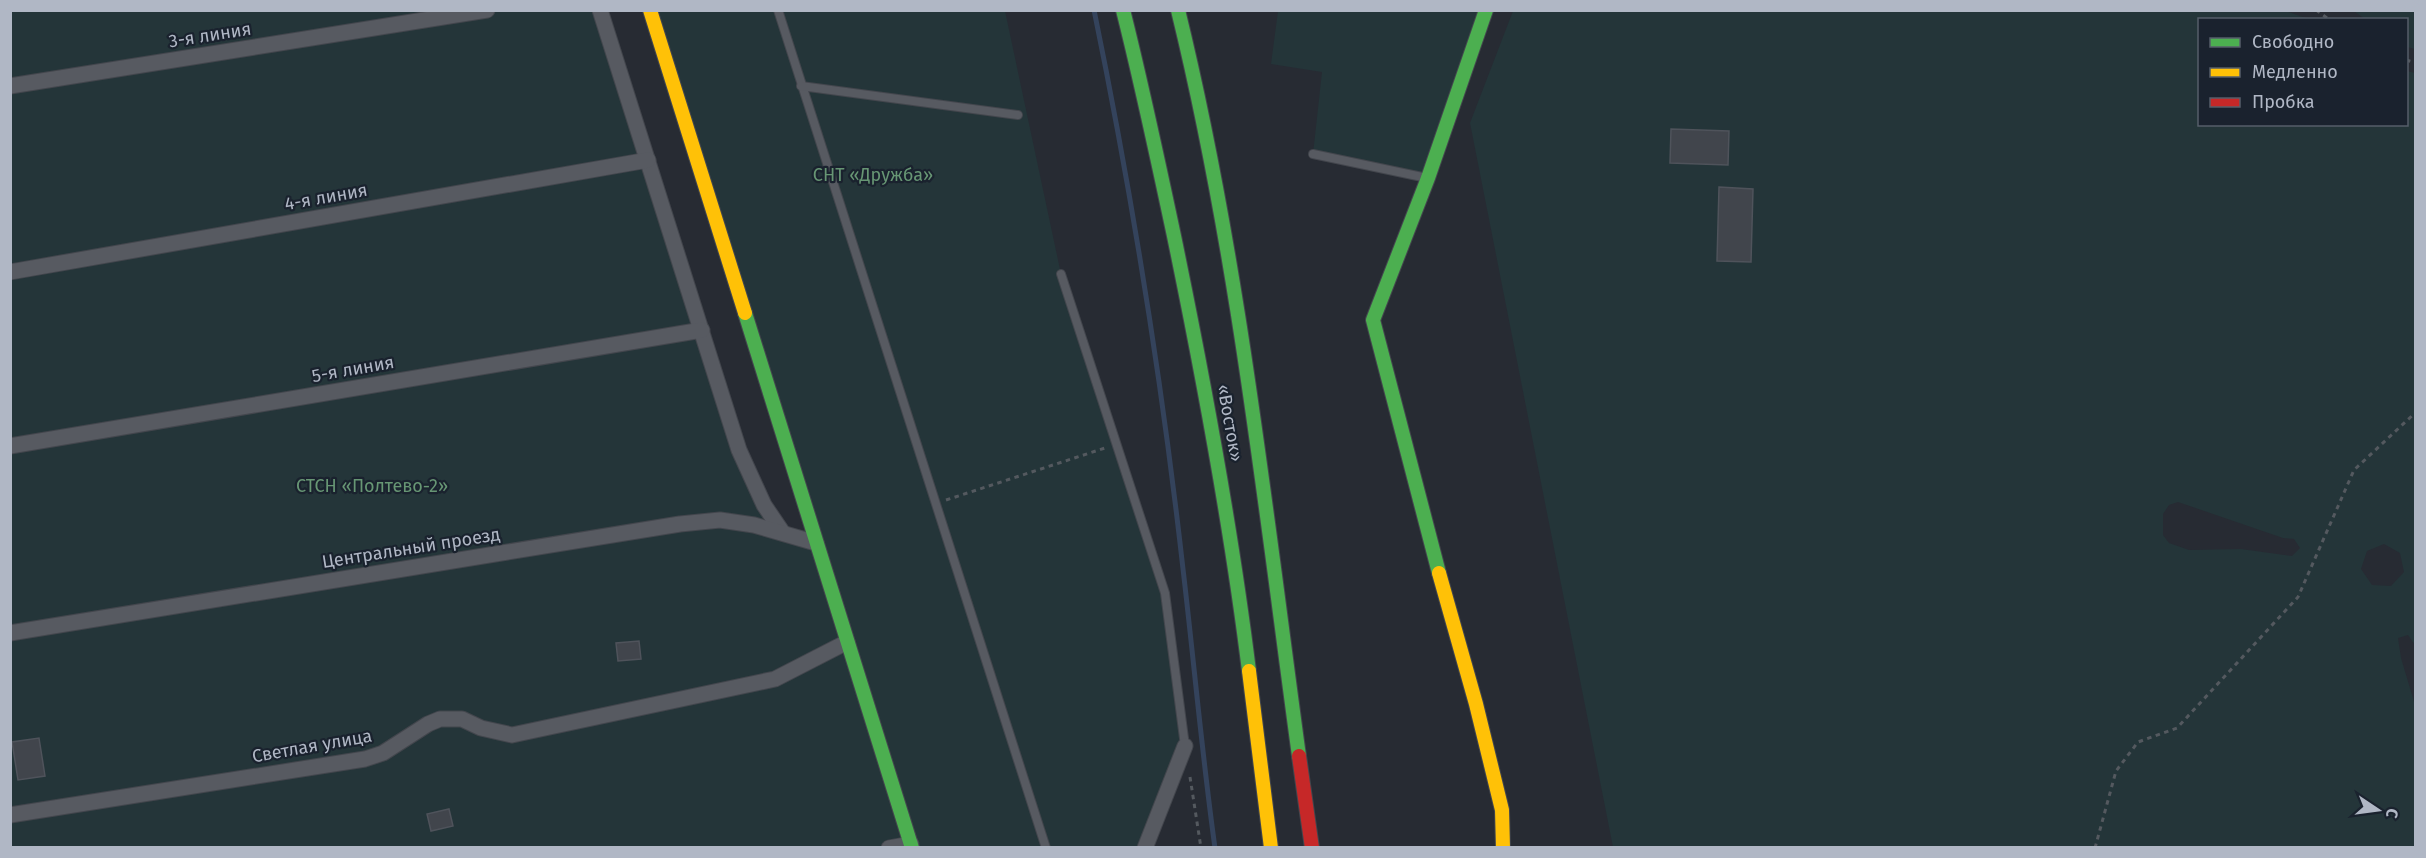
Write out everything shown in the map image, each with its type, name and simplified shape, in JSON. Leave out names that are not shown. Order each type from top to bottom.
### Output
[{"type":"main road","points":[[650,10],[912,846]]},
{"type":"main road","name":"«Восток»","points":[[1123,10],[1138,68],[1207,394],[1237,573],[1271,848]]},
{"type":"main road","name":"«Восток»","points":[[1178,10],[1190,59],[1232,272],[1283,626],[1311,848]]},
{"type":"main road","points":[[1486,10],[1428,178],[1372,320],[1431,545],[1476,704],[1502,810],[1503,848]]},
{"type":"street","name":"3-я линия","points":[[10,86],[487,10]]},
{"type":"street","points":[[600,10],[739,450],[764,505],[783,533]]},
{"type":"street","name":"4-я линия","points":[[10,272],[648,160]]},
{"type":"street","name":"5-я линия","points":[[10,446],[702,330]]},
{"type":"street","name":"Центральный проезд","points":[[10,633],[680,524],[720,520],[754,525],[816,543]]},
{"type":"street","name":"Светлая улица","points":[[10,815],[365,759],[383,753],[428,724],[449,717],[462,719],[491,731],[512,735],[775,679],[847,642]]},
{"type":"street","points":[[1145,848],[1185,746]]},
{"type":"street","points":[[889,848],[912,846]]},
{"type":"lane","points":[[778,10],[1047,848]]},
{"type":"lane","points":[[801,86],[1018,115]]},
{"type":"lane","points":[[1313,154],[1428,178]]},
{"type":"lane","points":[[1061,274],[1165,593],[1185,746]]},
{"type":"path","points":[[2095,848],[2116,771],[2138,742],[2177,728],[2298,597],[2354,470],[2415,412]]},
{"type":"path","points":[[936,504],[1117,444]]},
{"type":"path","points":[[1185,746],[1201,848]]},
{"type":"green space","points":[[2283,10],[2305,18],[2198,18],[2198,126],[2408,126],[2408,71],[2415,73],[2415,645],[2408,635],[2398,638],[2401,658],[2415,705],[2415,847],[1613,847],[1470,123],[1513,11]],"holes":[[[2178,502],[2283,538],[2294,539],[2300,548],[2292,556],[2241,549],[2189,550],[2169,543],[2163,535],[2163,514],[2169,505]],[[2384,544],[2400,553],[2404,572],[2391,586],[2372,585],[2361,569],[2367,551]]]},
{"type":"green space","name":"СТСН «Полтево-2»","points":[[10,11],[600,11],[739,450],[783,533],[815,542],[651,11],[1005,11],[1061,274],[1165,593],[1185,746],[1145,847],[11,847]]},
{"type":"green space","points":[[1278,11],[1489,11],[1428,178],[1313,154],[1322,72],[1271,64]]},
{"type":"green space","points":[[2354,11],[2415,11],[2415,49],[2408,47],[2408,18],[2364,18]]},
{"type":"building","points":[[1671,129],[1729,131],[1728,165],[1670,163]]},
{"type":"building","points":[[1719,187],[1753,189],[1751,262],[1717,261]]},
{"type":"building","points":[[639,641],[641,659],[618,661],[616,643]]},
{"type":"building","points":[[39,738],[45,776],[18,780],[12,742]]},
{"type":"building","points":[[449,809],[453,826],[431,831],[427,814]]},
{"type":"waterway","points":[[1094,10],[1121,149],[1156,359],[1175,499],[1215,848]]},
{"type":"traffic: fast","points":[[1123,10],[1156,151],[1196,345],[1225,507],[1249,671]]},
{"type":"traffic: fast","points":[[1178,10],[1199,102],[1234,288],[1262,475],[1299,756]]},
{"type":"traffic: fast","points":[[1439,573],[1373,320],[1428,178],[1486,10]]},
{"type":"traffic: fast","points":[[745,313],[912,848]]},
{"type":"traffic: slow","points":[[650,10],[745,313]]},
{"type":"traffic: slow","points":[[1439,573],[1476,704],[1502,810],[1503,848]]},
{"type":"traffic: slow","points":[[1249,671],[1271,848]]},
{"type":"traffic: jam","points":[[1299,756],[1312,848]]},
{"type":"park label","name":"СНТ «Дружба»","points":[[873,175]]}]
